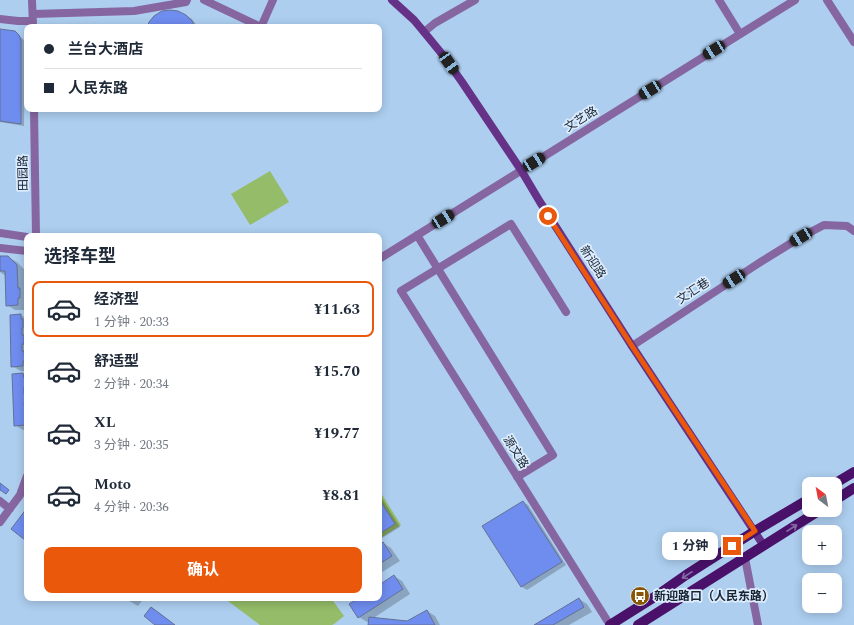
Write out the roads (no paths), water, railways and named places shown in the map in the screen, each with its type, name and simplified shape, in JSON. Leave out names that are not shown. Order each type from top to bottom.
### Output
[{"type":"main road","points":[[842,479],[854,472]]},
{"type":"main road","points":[[842,496],[854,488]]},
{"type":"main road","points":[[610,625],[755,531],[802,503]]},
{"type":"main road","points":[[638,625],[809,517]]},
{"type":"street","points":[[32,0],[33,20]]},
{"type":"street","points":[[0,19],[18,21],[134,11],[186,2],[187,0]]},
{"type":"street","points":[[204,0],[255,24]]},
{"type":"street","points":[[262,24],[274,0]]},
{"type":"street","name":"新迎路","points":[[392,0],[414,20],[454,71],[521,170],[544,209],[632,346],[764,546]]},
{"type":"street","points":[[424,32],[475,0]]},
{"type":"street","points":[[719,0],[740,34]]},
{"type":"street","name":"文艺路","points":[[382,257],[795,0]]},
{"type":"street","points":[[827,0],[854,42]]},
{"type":"street","name":"田园路","points":[[34,112],[36,233]]},
{"type":"street","points":[[438,269],[511,224],[566,312]]},
{"type":"street","name":"文汇巷","points":[[632,346],[759,262],[812,231],[824,226],[847,226],[854,231]]},
{"type":"street","points":[[0,233],[24,237]]},
{"type":"street","points":[[417,235],[553,455],[517,477]]},
{"type":"street","points":[[0,248],[24,251]]},
{"type":"street","name":"源文路","points":[[438,269],[401,291],[610,625]]},
{"type":"street","points":[[0,522],[20,496],[24,485]]},
{"type":"street","points":[[0,501],[10,509]]},
{"type":"street","points":[[745,558],[758,625]]},
{"type":"place","name":"新迎路口（人民东路）","points":[[640,596]]}]
